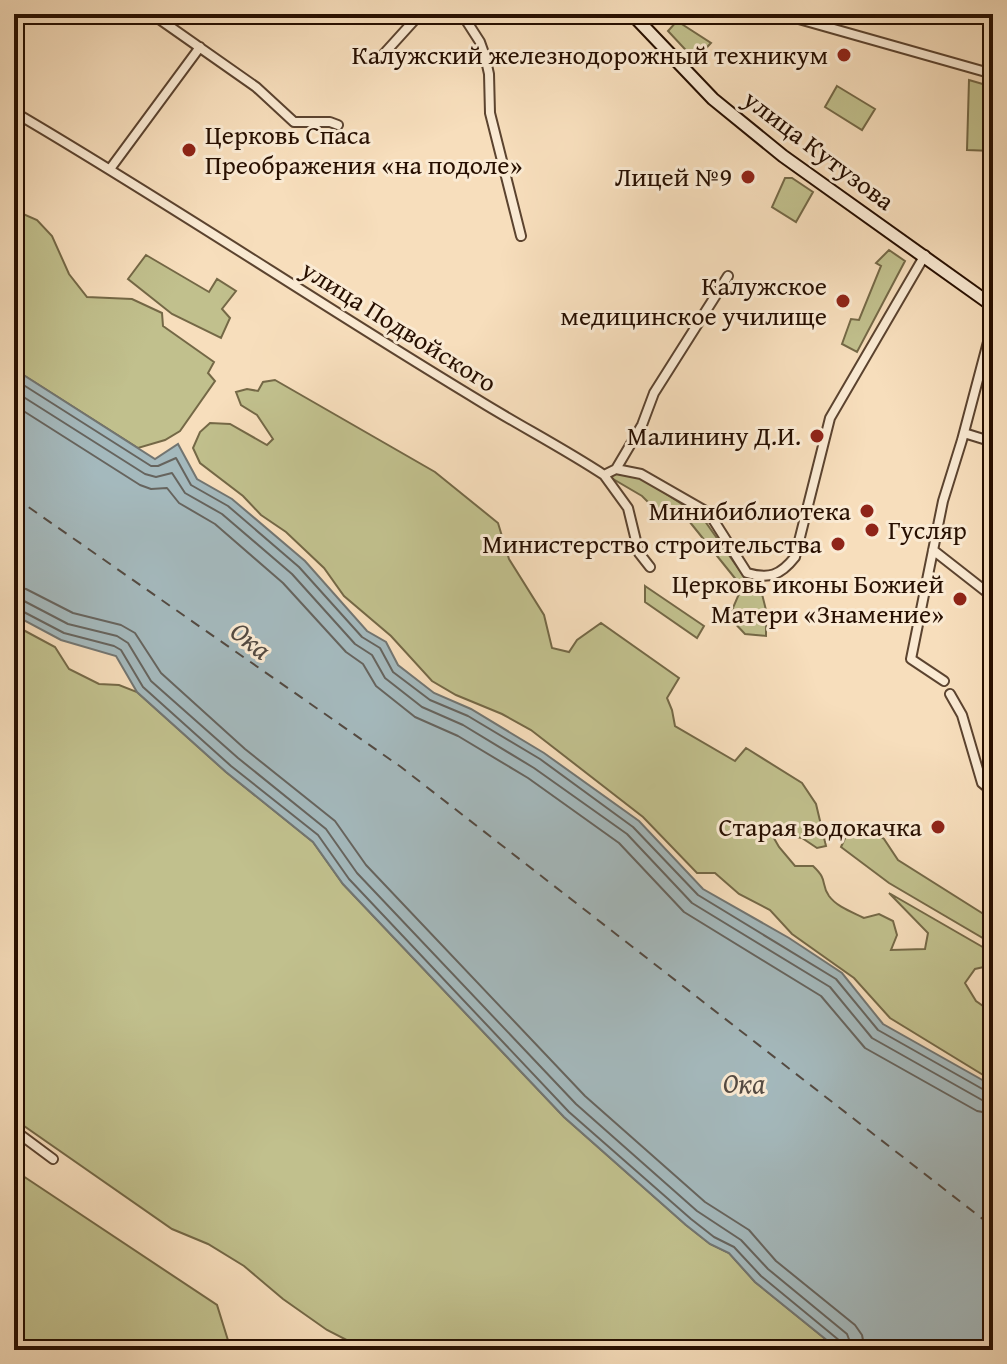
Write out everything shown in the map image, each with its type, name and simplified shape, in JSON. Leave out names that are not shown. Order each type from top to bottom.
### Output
[{"type":"main road","name":"улица Кутузова","points":[[632,14],[713,99],[790,161],[993,306]]},
{"type":"street","points":[[14,21],[20,14]]},
{"type":"street","points":[[152,14],[256,87],[294,122],[330,122],[338,125]]},
{"type":"street","points":[[381,57],[420,14]]},
{"type":"street","points":[[462,14],[485,56],[489,74],[490,113],[521,236]]},
{"type":"street","points":[[781,14],[993,74]]},
{"type":"street","points":[[110,169],[200,47]]},
{"type":"street","name":"улица Подвойского","points":[[14,112],[604,475]]},
{"type":"street","points":[[616,469],[641,474],[709,513],[747,573],[773,577],[786,569],[795,557],[830,418],[925,255]]},
{"type":"street","points":[[650,567],[639,553],[628,508],[604,475],[616,469],[642,425],[654,393],[728,276]]},
{"type":"street","points":[[944,681],[911,659],[943,501],[993,323]]},
{"type":"street","points":[[964,433],[993,442]]},
{"type":"street","points":[[933,550],[993,597]]},
{"type":"street","points":[[950,694],[962,715],[982,783],[993,792]]},
{"type":"street","points":[[14,1130],[53,1159]]},
{"type":"shaded area","points":[[677,21],[711,43],[695,60],[668,31]]},
{"type":"shaded area","points":[[969,80],[993,87],[993,151],[967,150]]},
{"type":"shaded area","points":[[837,86],[875,109],[862,130],[825,107]]},
{"type":"shaded area","points":[[785,178],[792,178],[813,192],[796,222],[772,207]]},
{"type":"shaded area","points":[[14,210],[37,220],[52,236],[69,274],[87,297],[132,299],[162,313],[163,326],[214,362],[208,373],[215,381],[180,431],[165,440],[138,448],[14,369]]},
{"type":"shaded area","points":[[889,250],[905,261],[857,352],[842,344],[851,319],[859,320],[881,266],[876,263]]},
{"type":"shaded area","points":[[146,255],[209,292],[217,279],[236,291],[222,309],[230,318],[221,338],[172,314],[128,279]]},
{"type":"shaded area","points":[[275,380],[435,472],[498,523],[509,559],[544,615],[552,648],[569,652],[577,640],[601,623],[679,678],[667,698],[675,726],[735,761],[746,748],[802,783],[816,804],[826,846],[817,848],[802,838],[771,833],[795,866],[813,866],[818,871],[826,892],[836,903],[864,918],[879,914],[893,921],[897,935],[891,950],[925,949],[928,933],[889,893],[993,953],[993,965],[975,969],[965,983],[976,1001],[993,1013],[993,1081],[890,1018],[854,978],[792,934],[770,910],[739,894],[715,873],[697,873],[643,817],[531,730],[432,681],[391,636],[344,596],[324,568],[286,532],[200,463],[193,448],[200,432],[210,423],[230,424],[267,445],[273,439],[257,415],[241,405],[236,392],[247,389],[258,391],[263,382]]},
{"type":"shaded area","points":[[616,473],[640,477],[702,517],[743,575],[761,590],[766,610],[766,636],[745,634],[729,617],[742,587],[689,521],[660,514],[642,496],[608,476]]},
{"type":"shaded area","points":[[645,586],[704,626],[697,638],[645,602]]},
{"type":"shaded area","points":[[14,625],[55,647],[69,669],[99,684],[119,685],[137,692],[226,772],[313,842],[343,884],[564,1117],[686,1225],[710,1244],[729,1253],[755,1282],[839,1350],[366,1350],[327,1330],[244,1266],[208,1244],[172,1229],[14,1119]]},
{"type":"shaded area","points":[[871,829],[884,839],[898,860],[993,920],[993,944],[889,883],[841,847],[847,834]]},
{"type":"shaded area","points":[[14,1170],[217,1305],[231,1350],[14,1350]]},
{"type":"water","name":"Ока","points":[[14,369],[155,459],[178,444],[197,479],[232,499],[305,561],[367,631],[386,642],[398,665],[434,693],[471,709],[544,753],[639,821],[703,889],[789,938],[842,973],[883,1024],[993,1086],[993,1350],[839,1350],[755,1282],[729,1253],[710,1244],[686,1225],[564,1117],[343,884],[313,842],[226,772],[137,692],[116,656],[61,640],[14,615]]},
{"type":"ferry route","points":[[14,497],[401,767],[993,1227]]},
{"type":"place","name":"Калужский железнодорожный техникум","points":[[844,55]]},
{"type":"place","name":"Церковь Спаса Преображения «на подоле»","points":[[189,150]]},
{"type":"place","name":"Лицей №9","points":[[748,177]]},
{"type":"place","name":"Калужское медицинское училище","points":[[843,301]]},
{"type":"place","name":"Малинину Д.И.","points":[[817,436]]},
{"type":"place","name":"Минибиблиотека","points":[[867,511]]},
{"type":"place","name":"Гусляр","points":[[872,530]]},
{"type":"place","name":"Министерство строительства","points":[[838,544]]},
{"type":"place","name":"Церковь иконы Божией Матери «Знамение»","points":[[960,599]]},
{"type":"place","name":"Старая водокачка","points":[[938,827]]}]
